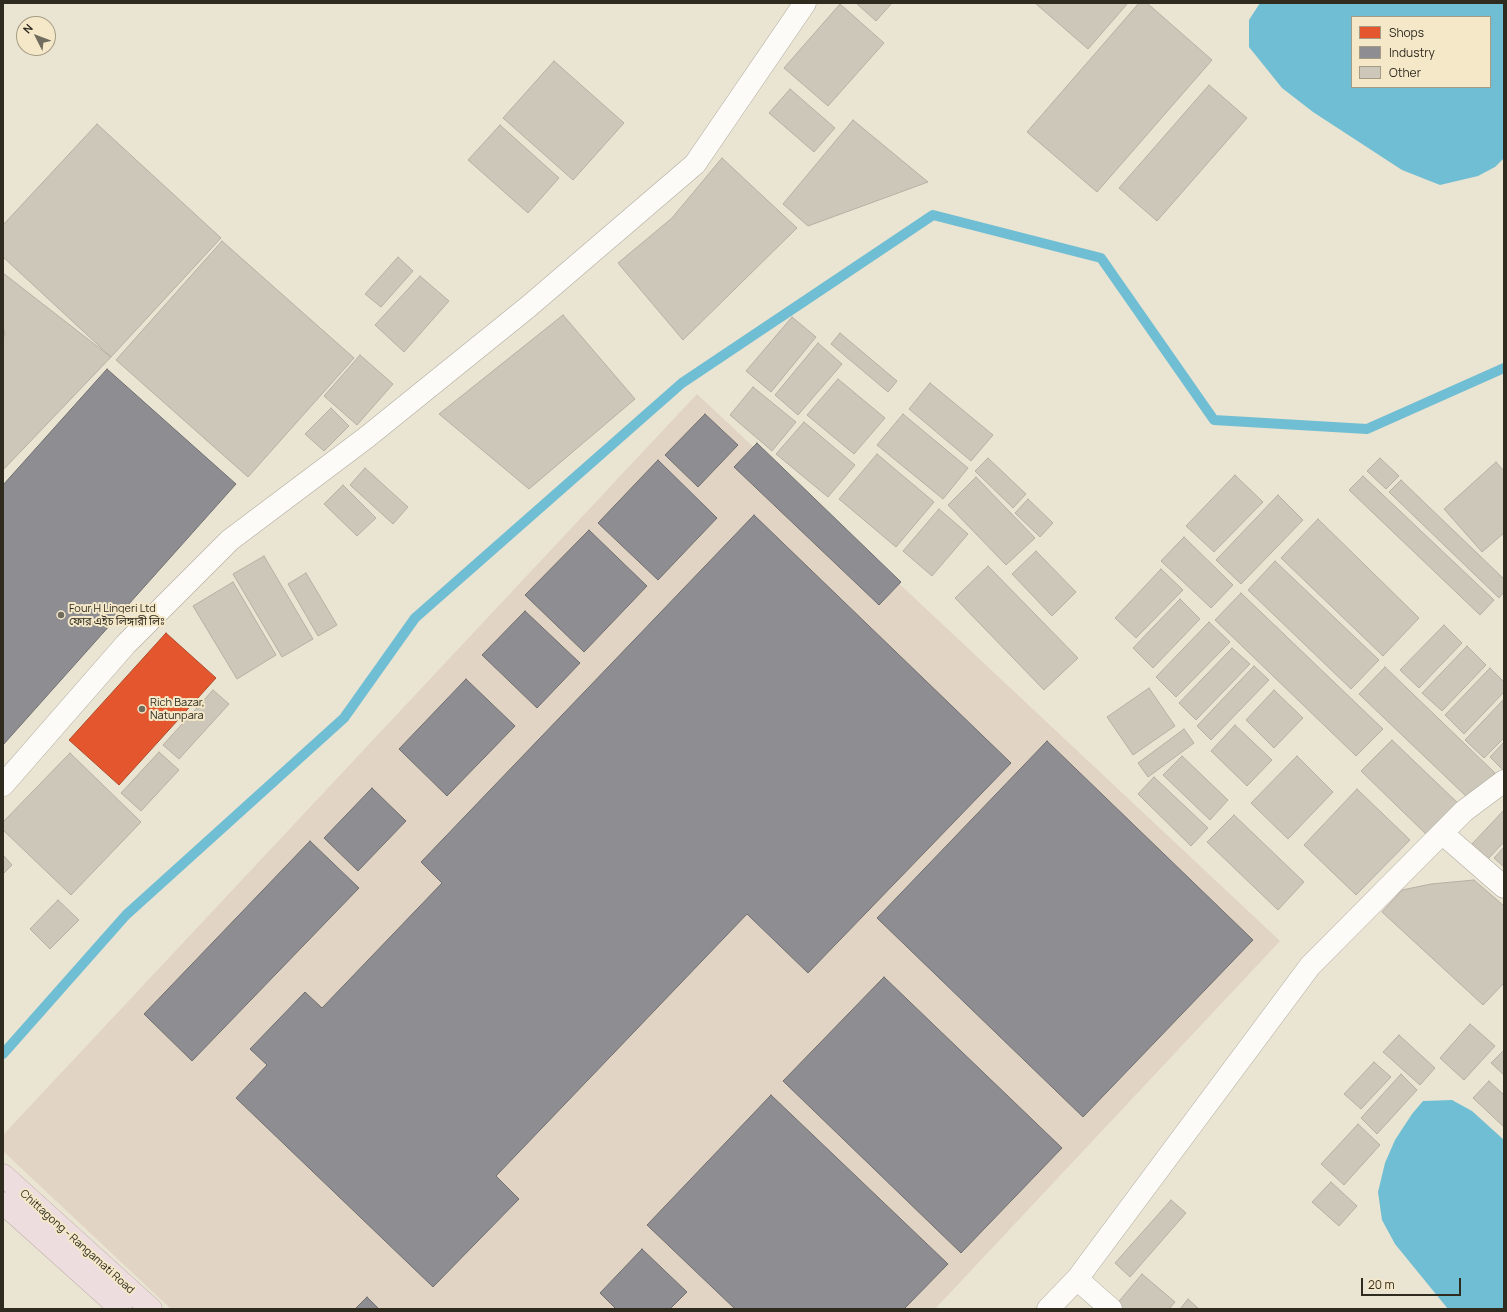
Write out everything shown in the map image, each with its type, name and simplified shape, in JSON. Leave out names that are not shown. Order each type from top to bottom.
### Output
[{"type":"highway","name":"Chittagong - Rangamati Road","points":[[3,1174],[151,1309]]},
{"type":"highway","name":"Chittagong - Rangamati Road","points":[[3,1203],[121,1309]]},
{"type":"street","points":[[3,785],[126,644],[230,540],[367,437],[528,307],[695,164],[805,3]]},
{"type":"street","points":[[1048,1309],[1077,1279],[1310,966],[1443,834],[1464,811],[1504,780]]},
{"type":"street","points":[[1443,834],[1504,887]]},
{"type":"street","points":[[1077,1279],[1110,1309]]},
{"type":"shaded area","points":[[697,394],[1280,941],[935,1309],[171,1309],[3,1151],[3,1135]]},
{"type":"water","points":[[1260,3],[1504,3],[1504,158],[1495,167],[1478,176],[1440,185],[1402,170],[1313,112],[1282,88],[1249,47],[1249,20]]},
{"type":"water","points":[[1452,1100],[1472,1111],[1504,1140],[1504,1309],[1448,1309],[1395,1244],[1382,1220],[1378,1192],[1385,1163],[1395,1140],[1412,1114],[1423,1101]]},
{"type":"building: Shops","name":"Rich Bazar, Natunpara","points":[[166,633],[216,678],[119,785],[69,740]]},
{"type":"building: Industry","name":"Four H Lingeri Ltd ফোর এইচ লিঙ্গারী লিঃ","points":[[107,369],[236,484],[3,745],[3,485]]},
{"type":"building: Industry","points":[[705,414],[738,445],[698,487],[665,455]]},
{"type":"building: Industry","points":[[757,443],[901,582],[879,605],[734,467]]},
{"type":"building: Industry","points":[[658,460],[717,518],[658,580],[598,523]]},
{"type":"building: Industry","points":[[754,515],[1011,763],[808,973],[747,914],[496,1176],[519,1199],[433,1287],[236,1098],[267,1065],[250,1049],[305,992],[322,1008],[442,883],[421,862]]},
{"type":"building: Industry","points":[[589,530],[647,586],[584,652],[525,595]]},
{"type":"building: Industry","points":[[525,611],[580,663],[537,708],[482,655]]},
{"type":"building: Industry","points":[[466,679],[515,726],[447,796],[399,749]]},
{"type":"building: Industry","points":[[1047,741],[1253,940],[1083,1117],[877,918]]},
{"type":"building: Industry","points":[[372,788],[406,821],[358,871],[324,838]]},
{"type":"building: Industry","points":[[310,841],[359,888],[192,1061],[144,1014]]},
{"type":"building: Industry","points":[[884,977],[1062,1148],[961,1253],[783,1081]]},
{"type":"building: Industry","points":[[771,1095],[948,1264],[904,1309],[735,1309],[647,1225]]},
{"type":"building: Industry","points":[[642,1249],[687,1292],[670,1309],[616,1309],[600,1293]]},
{"type":"building: Industry","points":[[367,1297],[379,1309],[355,1309]]},
{"type":"building: Other","points":[[856,3],[892,3],[876,21]]},
{"type":"building: Other","points":[[1035,3],[1128,3],[1088,49]]},
{"type":"building: Other","points":[[1139,3],[1147,3],[1212,60],[1097,192],[1027,132]]},
{"type":"building: Other","points":[[840,4],[884,43],[828,106],[784,68]]},
{"type":"building: Other","points":[[554,61],[624,123],[573,180],[503,118]]},
{"type":"building: Other","points":[[1209,85],[1247,118],[1157,221],[1119,188]]},
{"type":"building: Other","points":[[790,89],[835,128],[814,152],[769,113]]},
{"type":"building: Other","points":[[853,120],[928,182],[808,226],[783,204]]},
{"type":"building: Other","points":[[97,124],[221,238],[111,357],[3,257],[3,225]]},
{"type":"building: Other","points":[[500,125],[559,178],[528,213],[468,160]]},
{"type":"building: Other","points":[[722,158],[797,228],[683,340],[618,263],[672,218]]},
{"type":"building: Other","points":[[222,241],[354,358],[248,477],[116,360]]},
{"type":"building: Other","points":[[398,257],[413,271],[381,307],[365,294]]},
{"type":"building: Other","points":[[3,273],[111,357],[3,470],[3,338],[5,335],[3,326]]},
{"type":"building: Other","points":[[420,276],[449,301],[404,352],[375,325]]},
{"type":"building: Other","points":[[563,315],[635,399],[529,489],[439,414]]},
{"type":"building: Other","points":[[792,317],[816,337],[771,392],[746,371]]},
{"type":"building: Other","points":[[840,333],[897,381],[888,392],[831,344]]},
{"type":"building: Other","points":[[818,343],[842,364],[798,415],[775,395]]},
{"type":"building: Other","points":[[360,355],[393,384],[357,425],[324,396]]},
{"type":"building: Other","points":[[838,379],[885,418],[854,454],[807,415]]},
{"type":"building: Other","points":[[930,383],[993,435],[971,461],[909,409]]},
{"type":"building: Other","points":[[753,387],[796,422],[772,451],[730,415]]},
{"type":"building: Other","points":[[331,408],[349,426],[324,451],[305,434]]},
{"type":"building: Other","points":[[903,414],[968,468],[943,499],[877,445]]},
{"type":"building: Other","points":[[804,422],[855,465],[828,497],[776,454]]},
{"type":"building: Other","points":[[877,454],[934,502],[896,547],[839,499]]},
{"type":"building: Other","points":[[988,458],[1026,494],[1013,508],[975,471]]},
{"type":"building: Other","points":[[1380,458],[1399,476],[1386,489],[1367,471]]},
{"type":"building: Other","points":[[1496,462],[1504,471],[1504,533],[1482,552],[1444,509]]},
{"type":"building: Other","points":[[365,468],[408,507],[393,524],[350,485]]},
{"type":"building: Other","points":[[1235,475],[1263,502],[1214,552],[1186,526]]},
{"type":"building: Other","points":[[1363,476],[1494,600],[1480,615],[1349,490]]},
{"type":"building: Other","points":[[976,477],[1035,538],[1006,565],[948,505]]},
{"type":"building: Other","points":[[1401,480],[1504,579],[1504,592],[1499,598],[1389,492]]},
{"type":"building: Other","points":[[343,485],[376,518],[357,536],[324,504]]},
{"type":"building: Other","points":[[1278,495],[1303,520],[1241,584],[1216,560]]},
{"type":"building: Other","points":[[1028,499],[1053,523],[1040,537],[1015,513]]},
{"type":"building: Other","points":[[939,509],[968,534],[932,576],[903,551]]},
{"type":"building: Other","points":[[1318,519],[1419,618],[1383,656],[1281,558]]},
{"type":"building: Other","points":[[1184,537],[1233,585],[1211,608],[1161,561]]},
{"type":"building: Other","points":[[1036,551],[1076,592],[1052,616],[1012,574]]},
{"type":"building: Other","points":[[264,556],[313,639],[282,657],[233,574]]},
{"type":"building: Other","points":[[1275,561],[1379,660],[1351,689],[1248,590]]},
{"type":"building: Other","points":[[988,566],[1078,658],[1044,690],[955,598]]},
{"type":"building: Other","points":[[1161,569],[1183,590],[1136,638],[1115,618]]},
{"type":"building: Other","points":[[306,573],[337,625],[318,636],[288,584]]},
{"type":"building: Other","points":[[233,582],[276,655],[237,679],[193,606]]},
{"type":"building: Other","points":[[1241,593],[1383,729],[1356,756],[1215,620]]},
{"type":"building: Other","points":[[1180,599],[1200,619],[1153,668],[1133,648]]},
{"type":"building: Other","points":[[1209,622],[1230,642],[1176,697],[1156,677]]},
{"type":"building: Other","points":[[1444,625],[1462,643],[1419,688],[1400,670]]},
{"type":"building: Other","points":[[1467,646],[1486,665],[1442,711],[1422,693]]},
{"type":"building: Other","points":[[1232,648],[1250,664],[1196,720],[1179,703]]},
{"type":"building: Other","points":[[1254,666],[1269,680],[1211,740],[1197,726]]},
{"type":"building: Other","points":[[1385,667],[1495,773],[1470,800],[1359,694]]},
{"type":"building: Other","points":[[1490,668],[1504,682],[1504,692],[1464,734],[1445,715]]},
{"type":"building: Other","points":[[1149,688],[1175,726],[1133,755],[1107,717]]},
{"type":"building: Other","points":[[213,690],[229,704],[179,759],[163,745]]},
{"type":"building: Other","points":[[1274,690],[1303,718],[1274,748],[1246,720]]},
{"type":"building: Other","points":[[1503,700],[1504,738],[1484,758],[1465,740]]},
{"type":"building: Other","points":[[1235,725],[1272,760],[1247,786],[1211,751]]},
{"type":"building: Other","points":[[1184,729],[1194,743],[1148,777],[1138,763]]},
{"type":"building: Other","points":[[1392,740],[1462,807],[1431,839],[1361,771]]},
{"type":"building: Other","points":[[1504,742],[1504,771],[1490,757]]},
{"type":"building: Other","points":[[159,752],[179,770],[141,811],[121,793]]},
{"type":"building: Other","points":[[70,753],[141,822],[71,895],[3,830],[3,822]]},
{"type":"building: Other","points":[[1182,756],[1228,800],[1210,820],[1163,775]]},
{"type":"building: Other","points":[[1297,756],[1333,792],[1288,839],[1251,803]]},
{"type":"building: Other","points":[[1154,777],[1208,828],[1191,846],[1138,794]]},
{"type":"building: Other","points":[[1357,789],[1410,840],[1356,895],[1304,845]]},
{"type":"building: Other","points":[[1504,810],[1504,842],[1487,860],[1471,845]]},
{"type":"building: Other","points":[[1234,815],[1304,882],[1278,910],[1207,842]]},
{"type":"building: Other","points":[[1504,847],[1504,867],[1494,858]]},
{"type":"building: Other","points":[[3,855],[12,865],[3,874]]},
{"type":"building: Other","points":[[1474,880],[1504,906],[1504,983],[1483,1005],[1382,912],[1402,890],[1431,884]]},
{"type":"building: Other","points":[[58,900],[79,920],[50,949],[30,929]]},
{"type":"building: Other","points":[[1470,1024],[1495,1046],[1464,1080],[1440,1058]]},
{"type":"building: Other","points":[[1399,1035],[1435,1068],[1420,1085],[1383,1052]]},
{"type":"building: Other","points":[[1504,1050],[1504,1075],[1491,1063]]},
{"type":"building: Other","points":[[1374,1062],[1391,1077],[1361,1109],[1344,1094]]},
{"type":"building: Other","points":[[1401,1074],[1417,1090],[1377,1134],[1361,1118]]},
{"type":"building: Other","points":[[1489,1081],[1504,1095],[1504,1127],[1473,1098]]},
{"type":"building: Other","points":[[1358,1124],[1380,1145],[1344,1185],[1321,1164]]},
{"type":"building: Other","points":[[1331,1182],[1357,1206],[1339,1226],[1312,1202]]},
{"type":"building: Other","points":[[1171,1200],[1186,1213],[1130,1277],[1115,1263]]},
{"type":"building: Other","points":[[1142,1274],[1175,1302],[1169,1309],[1119,1309],[1115,1306]]},
{"type":"building: Other","points":[[1188,1299],[1199,1309],[1180,1309]]},
{"type":"waterway","points":[[3,1054],[126,915],[344,718],[415,618],[682,383],[933,215],[1101,258],[1214,420],[1367,429],[1504,368]]},
{"type":"place","name":"Four H Lingeri Ltd ফোর এইচ লিঙ্গারী লিঃ","points":[[61,615]]},
{"type":"place","name":"Rich Bazar, Natunpara","points":[[142,709]]}]
